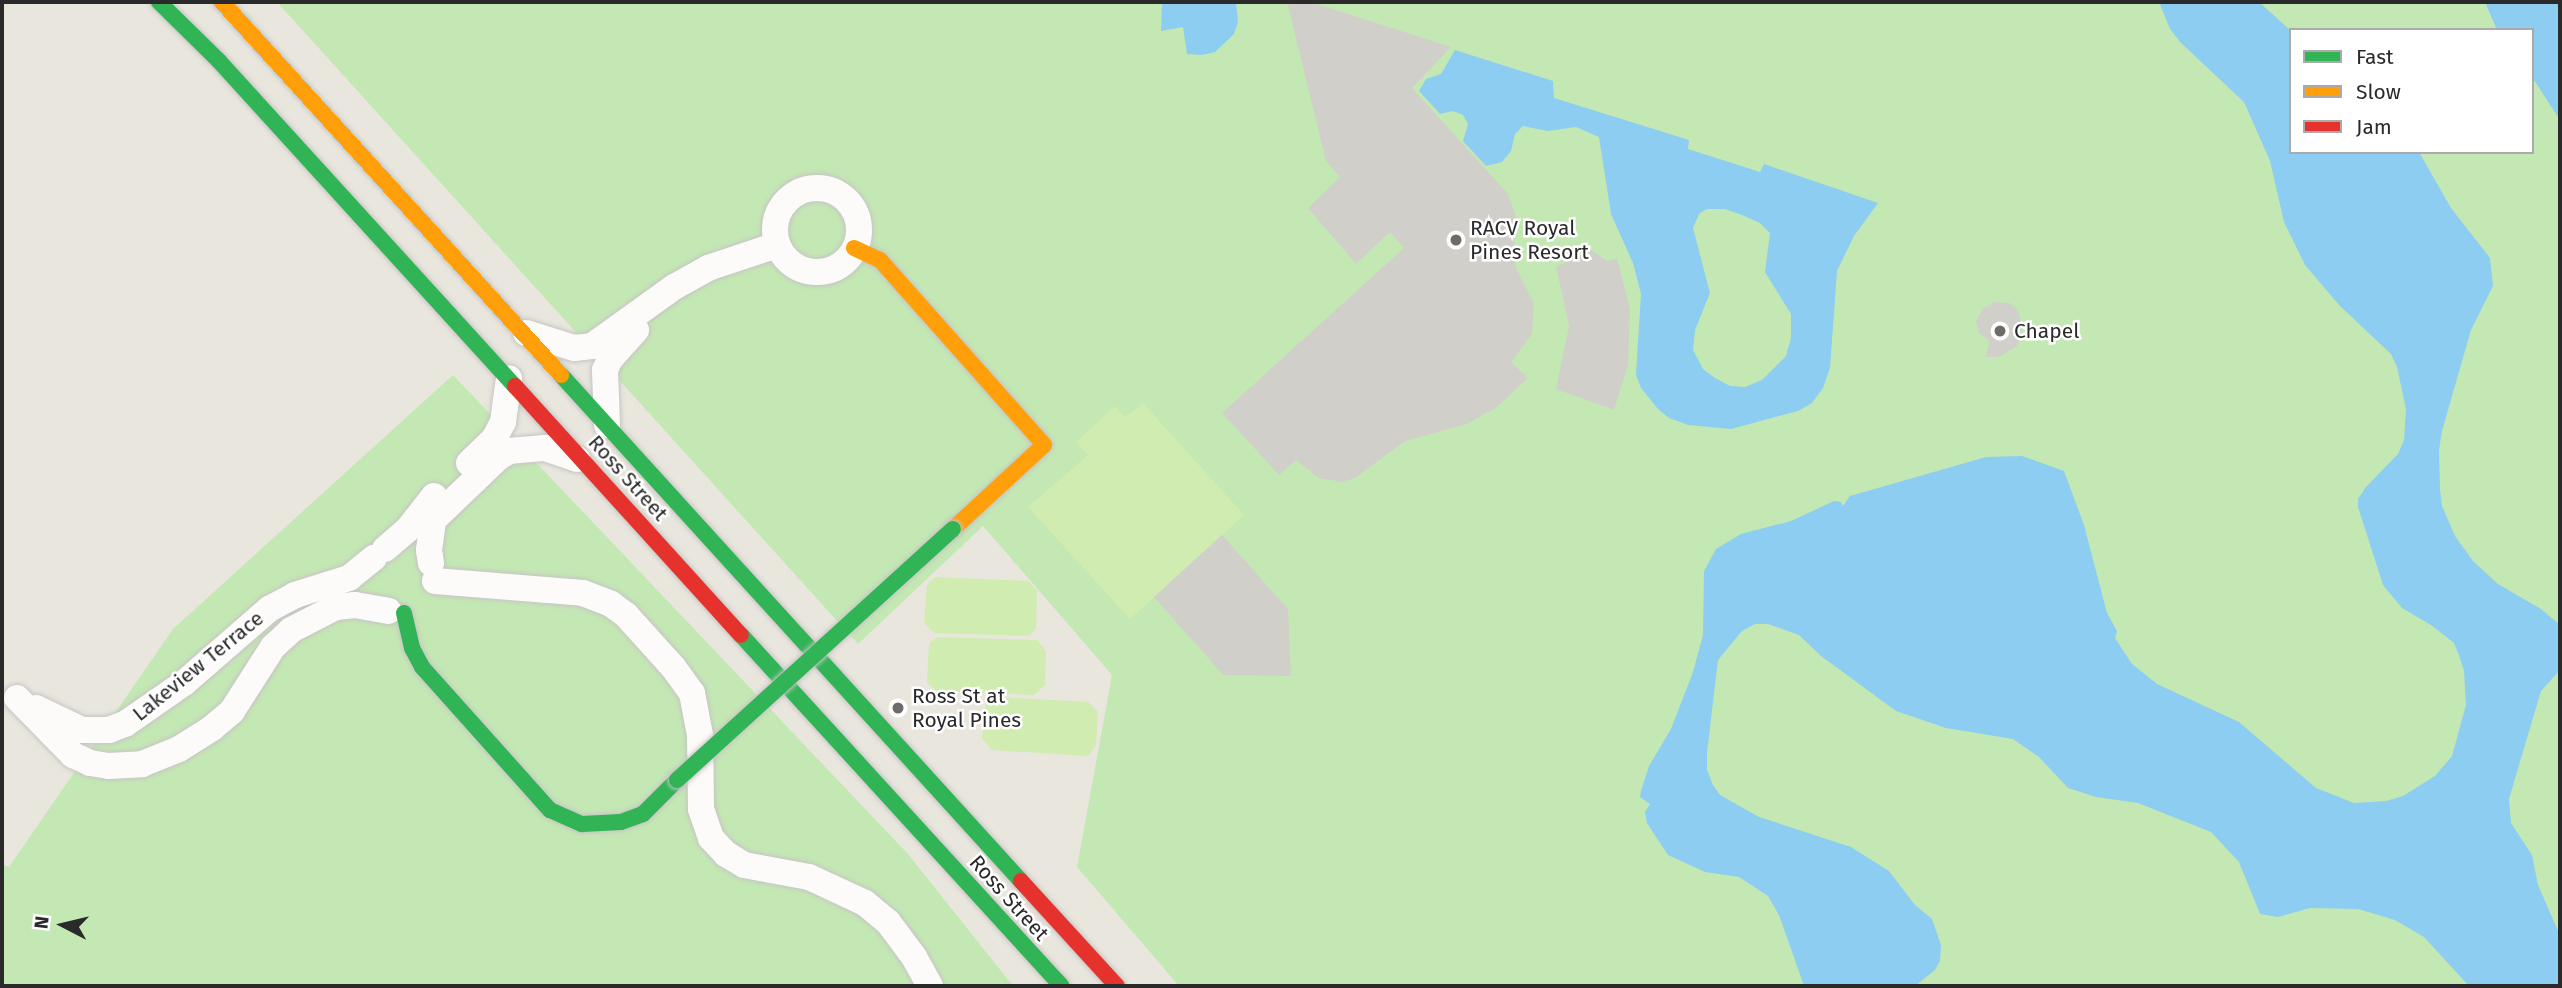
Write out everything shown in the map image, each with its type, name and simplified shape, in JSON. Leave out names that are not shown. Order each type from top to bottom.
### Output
[{"type":"main road","name":"Ross Street","points":[[159,2],[219,61],[1061,986]]},
{"type":"main road","name":"Ross Street","points":[[222,2],[1117,986]]},
{"type":"main road","points":[[677,780],[1044,445],[887,267],[873,255],[855,248]]},
{"type":"main road","points":[[396,612],[422,667],[517,772]]},
{"type":"street","points":[[818,187],[834,191],[852,206],[859,227],[855,248],[838,266],[814,272],[788,261],[777,245],[775,220],[782,205],[802,190],[818,187]]},
{"type":"street","points":[[523,332],[573,348],[592,346],[674,287],[708,268],[777,245]]},
{"type":"street","points":[[607,425],[603,388],[605,370],[610,359],[674,287]]},
{"type":"street","name":"Lakeview Terrace","points":[[9,692],[82,730],[109,730],[125,724],[184,683],[269,609],[295,595],[349,578],[408,529],[435,495],[494,439],[507,408],[509,378]]},
{"type":"street","points":[[433,572],[423,552],[398,545],[380,554],[367,578],[369,592],[377,603],[396,612],[425,603],[433,572],[429,550],[433,520],[499,457],[509,451],[545,448],[586,462]]},
{"type":"street","points":[[433,572],[583,593],[611,604],[626,615],[678,673],[692,693],[700,736],[701,809],[711,838],[726,854],[744,865],[809,877],[865,903],[888,922],[914,957],[930,986]]},
{"type":"street","name":"Lakeview Terrace","points":[[9,692],[73,755],[90,763],[124,766],[152,761],[179,749],[212,728],[232,711],[273,647],[291,630],[336,607],[355,605],[396,612]]},
{"type":"street","points":[[73,755],[82,730]]},
{"type":"street","points":[[517,772],[547,792],[567,801],[600,807],[641,800],[677,780]]},
{"type":"green space","points":[[277,2],[2560,2],[2560,986],[1179,986],[1077,867],[1112,675],[983,526],[858,644]]},
{"type":"green space","points":[[453,375],[908,854],[1013,986],[2,986],[2,864],[9,867],[173,629]]},
{"type":"green space","points":[[1143,403],[1244,515],[1130,619],[1028,507],[1088,455],[1076,442],[1115,406],[1125,417]]},
{"type":"green space","points":[[935,577],[1028,581],[1037,590],[1036,629],[1029,636],[934,633],[924,623],[927,585]]},
{"type":"green space","points":[[938,637],[1037,640],[1046,651],[1045,685],[1034,695],[937,691],[927,683],[929,643]]},
{"type":"green space","points":[[998,697],[1088,702],[1098,712],[1096,746],[1088,756],[992,750],[982,738],[986,703]]},
{"type":"water","points":[[1162,2],[1236,2],[1238,22],[1234,34],[1215,52],[1187,54],[1183,27],[1161,31]]},
{"type":"water","points":[[2159,2],[2259,2],[2289,29],[2289,154],[2420,154],[2451,208],[2490,258],[2493,286],[2471,330],[2442,431],[2439,450],[2440,489],[2442,506],[2455,536],[2473,561],[2498,584],[2541,609],[2560,625],[2560,670],[2541,691],[2509,799],[2511,823],[2532,855],[2538,885],[2559,933],[2560,986],[2469,986],[2424,937],[2395,920],[2358,909],[2310,908],[2278,917],[2260,914],[2239,862],[2211,832],[2138,803],[2096,797],[2068,788],[2039,757],[2013,739],[1946,728],[1896,711],[1821,656],[1799,635],[1768,624],[1755,624],[1742,631],[1718,660],[1707,753],[1707,770],[1713,785],[1720,795],[1759,817],[1851,847],[1889,871],[1915,905],[1932,919],[1941,945],[1940,961],[1935,970],[1915,986],[1804,986],[1779,915],[1768,896],[1739,877],[1705,872],[1668,855],[1647,823],[1645,812],[1650,804],[1640,797],[1641,791],[1649,766],[1671,729],[1693,672],[1703,635],[1704,571],[1716,549],[1741,534],[1791,521],[1834,501],[1841,502],[1843,506],[1850,496],[1986,457],[2022,456],[2064,471],[2084,525],[2107,613],[2117,631],[2115,638],[2132,664],[2157,684],[2239,722],[2316,788],[2354,803],[2386,801],[2403,796],[2435,776],[2452,756],[2466,705],[2464,671],[2460,658],[2454,643],[2402,608],[2383,585],[2358,507],[2358,499],[2366,487],[2398,454],[2404,440],[2406,409],[2397,367],[2391,354],[2340,306],[2305,265],[2284,222],[2270,161],[2244,102],[2181,43],[2170,29]]},
{"type":"water","points":[[2485,2],[2560,2],[2560,120],[2534,80],[2534,28],[2496,28]]},
{"type":"water","points":[[1455,50],[1553,81],[1554,98],[1689,140],[1688,149],[1760,172],[1764,164],[1878,203],[1854,236],[1837,271],[1830,368],[1823,388],[1812,403],[1798,411],[1731,429],[1688,425],[1669,418],[1658,409],[1641,388],[1636,375],[1641,294],[1633,263],[1611,214],[1599,137],[1576,127],[1548,131],[1523,126],[1515,134],[1511,151],[1502,162],[1486,166],[1463,141],[1468,124],[1463,115],[1453,111],[1440,114],[1419,91],[1426,79],[1441,74]],"holes":[[[1707,209],[1725,209],[1760,223],[1770,233],[1765,272],[1791,314],[1791,338],[1786,356],[1762,380],[1745,387],[1730,386],[1715,378],[1703,369],[1693,350],[1695,330],[1710,293],[1693,228],[1699,214]]]},
{"type":"building","name":"RACV Royal Pines Resort","points":[[1287,2],[1311,2],[1451,47],[1412,88],[1508,194],[1517,219],[1513,250],[1516,268],[1534,303],[1532,334],[1511,362],[1528,378],[1496,408],[1464,425],[1405,441],[1355,478],[1342,482],[1319,478],[1296,460],[1279,475],[1222,413],[1404,248],[1390,232],[1356,264],[1308,208],[1340,177],[1326,161]]},
{"type":"building","points":[[1591,250],[1607,261],[1617,258],[1630,309],[1628,365],[1614,410],[1556,389],[1569,326],[1556,267]]},
{"type":"building","name":"Chapel","points":[[1995,302],[2009,303],[2017,309],[2022,324],[2017,346],[1999,357],[1986,357],[1989,341],[1979,333],[1976,321],[1983,308]]},
{"type":"building","points":[[1222,535],[1288,609],[1291,676],[1223,675],[1154,597]]},
{"type":"traffic: fast","points":[[159,2],[219,61],[515,386]]},
{"type":"traffic: fast","points":[[561,375],[1021,881]]},
{"type":"traffic: fast","points":[[677,780],[953,529]]},
{"type":"traffic: fast","points":[[404,613],[412,648],[422,667],[550,810],[582,824],[621,822],[643,814],[677,780]]},
{"type":"traffic: fast","points":[[741,635],[1061,986]]},
{"type":"traffic: slow","points":[[222,2],[561,375]]},
{"type":"traffic: slow","points":[[854,248],[880,260],[1044,445],[953,529]]},
{"type":"traffic: jam","points":[[515,386],[741,635]]},
{"type":"traffic: jam","points":[[1021,881],[1117,986]]},
{"type":"place","name":"RACV Royal Pines Resort","points":[[1456,240]]},
{"type":"place","name":"Chapel","points":[[2000,331]]},
{"type":"place","name":"Ross St at Royal Pines","points":[[898,708]]}]
